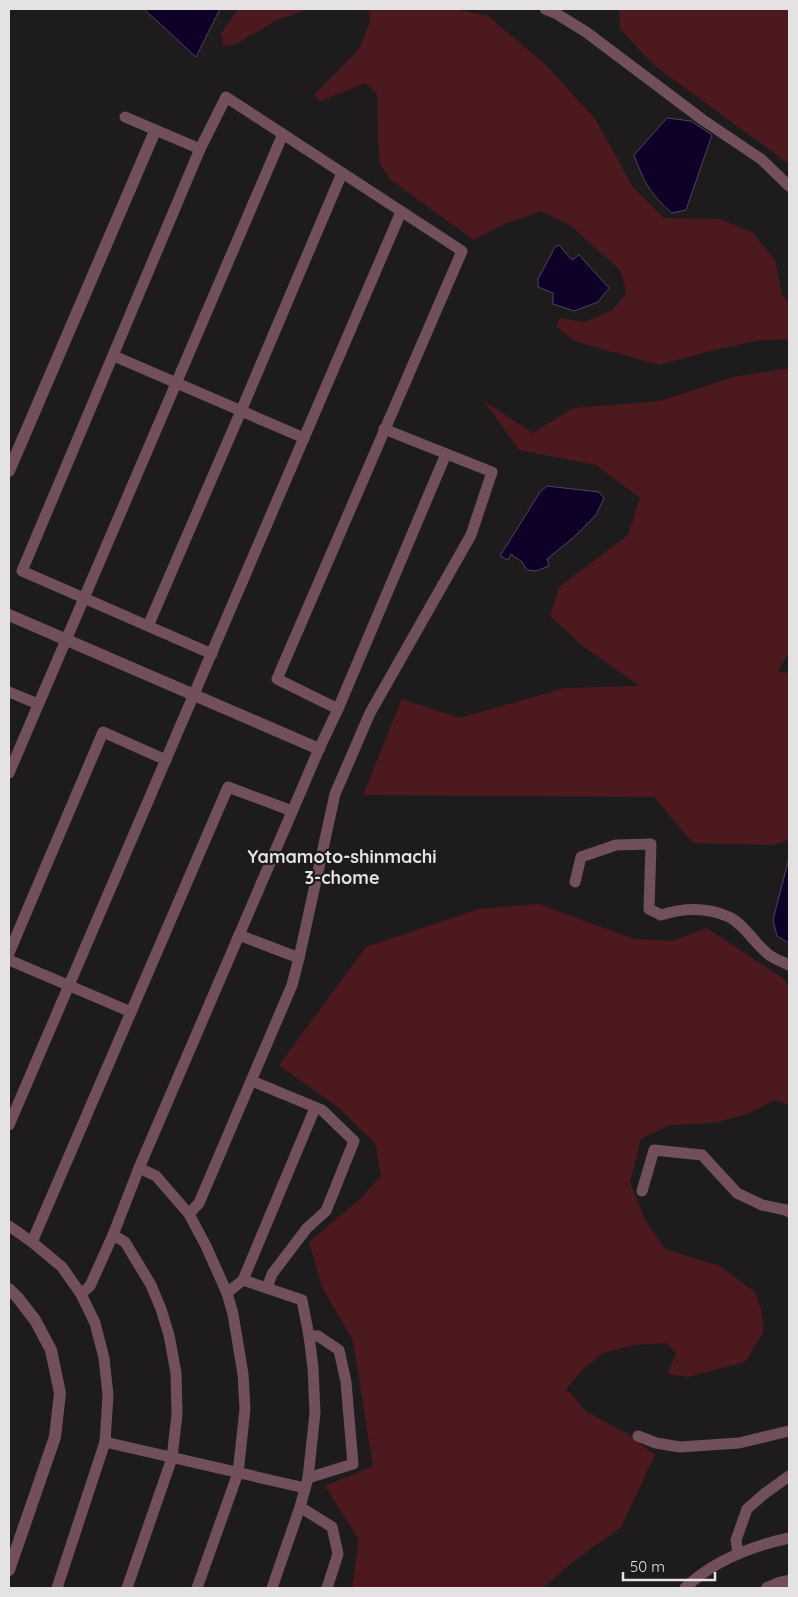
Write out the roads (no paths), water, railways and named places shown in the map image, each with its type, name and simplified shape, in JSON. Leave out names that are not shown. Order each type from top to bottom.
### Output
[{"type":"street","points":[[545,9],[557,14],[586,32],[703,120],[761,159],[789,186]]},
{"type":"street","points":[[212,654],[22,571],[200,149],[226,97],[462,251],[277,679],[338,709]]},
{"type":"street","points":[[126,117],[200,149]]},
{"type":"street","points":[[9,472],[155,131]]},
{"type":"street","points":[[9,773],[283,134]]},
{"type":"street","points":[[148,626],[242,411],[342,173]]},
{"type":"street","points":[[9,1125],[401,212]]},
{"type":"street","points":[[114,356],[304,438]]},
{"type":"street","points":[[189,1214],[199,1203],[292,985],[335,794],[370,713],[471,535],[492,472],[384,429]]},
{"type":"street","points":[[81,1294],[90,1286],[113,1236],[139,1168],[319,748],[338,709],[446,454]]},
{"type":"street","points":[[9,615],[319,748]]},
{"type":"street","points":[[9,692],[38,704]]},
{"type":"street","points":[[9,953],[103,732],[166,760]]},
{"type":"street","points":[[32,1242],[228,787],[292,811]]},
{"type":"street","points":[[575,882],[581,858],[616,845],[651,844],[650,909],[661,915],[678,910],[702,910],[730,917],[769,955],[789,965]]},
{"type":"street","points":[[239,936],[299,958]]},
{"type":"street","points":[[9,960],[131,1012]]},
{"type":"street","points":[[252,1081],[322,1110],[354,1141],[326,1211],[307,1228],[272,1274],[267,1288]]},
{"type":"street","points":[[227,1293],[244,1280],[315,1108]]},
{"type":"street","points":[[642,1191],[654,1150],[702,1155],[737,1193],[762,1205],[789,1212]]},
{"type":"street","points":[[139,1168],[156,1176],[189,1214],[206,1246],[227,1293],[233,1314],[243,1374],[244,1410],[238,1473],[197,1588]]},
{"type":"street","points":[[9,1226],[62,1267],[81,1294],[95,1323],[104,1358],[108,1394],[105,1442],[57,1588]]},
{"type":"street","points":[[113,1236],[126,1242],[151,1285],[169,1335],[176,1373],[177,1406],[172,1458],[127,1588]]},
{"type":"street","points":[[244,1280],[302,1300],[313,1368],[314,1414],[306,1483],[300,1507],[272,1588]]},
{"type":"street","points":[[9,1289],[35,1320],[51,1350],[60,1393],[55,1437],[9,1570]]},
{"type":"street","points":[[105,1442],[238,1473],[306,1483],[353,1464],[346,1382],[339,1350],[318,1336],[309,1336]]},
{"type":"street","points":[[638,1436],[656,1443],[680,1447],[739,1443],[789,1431]]},
{"type":"street","points":[[738,1554],[736,1540],[747,1509],[789,1476]]},
{"type":"street","points":[[300,1507],[332,1527],[338,1554],[327,1588]]},
{"type":"street","points":[[684,1588],[721,1562],[764,1543],[789,1538]]},
{"type":"street","points":[[767,1588],[789,1581]]},
{"type":"district","name":"Yamamoto-shinmachi 3-chome","points":[[342,866]]}]
